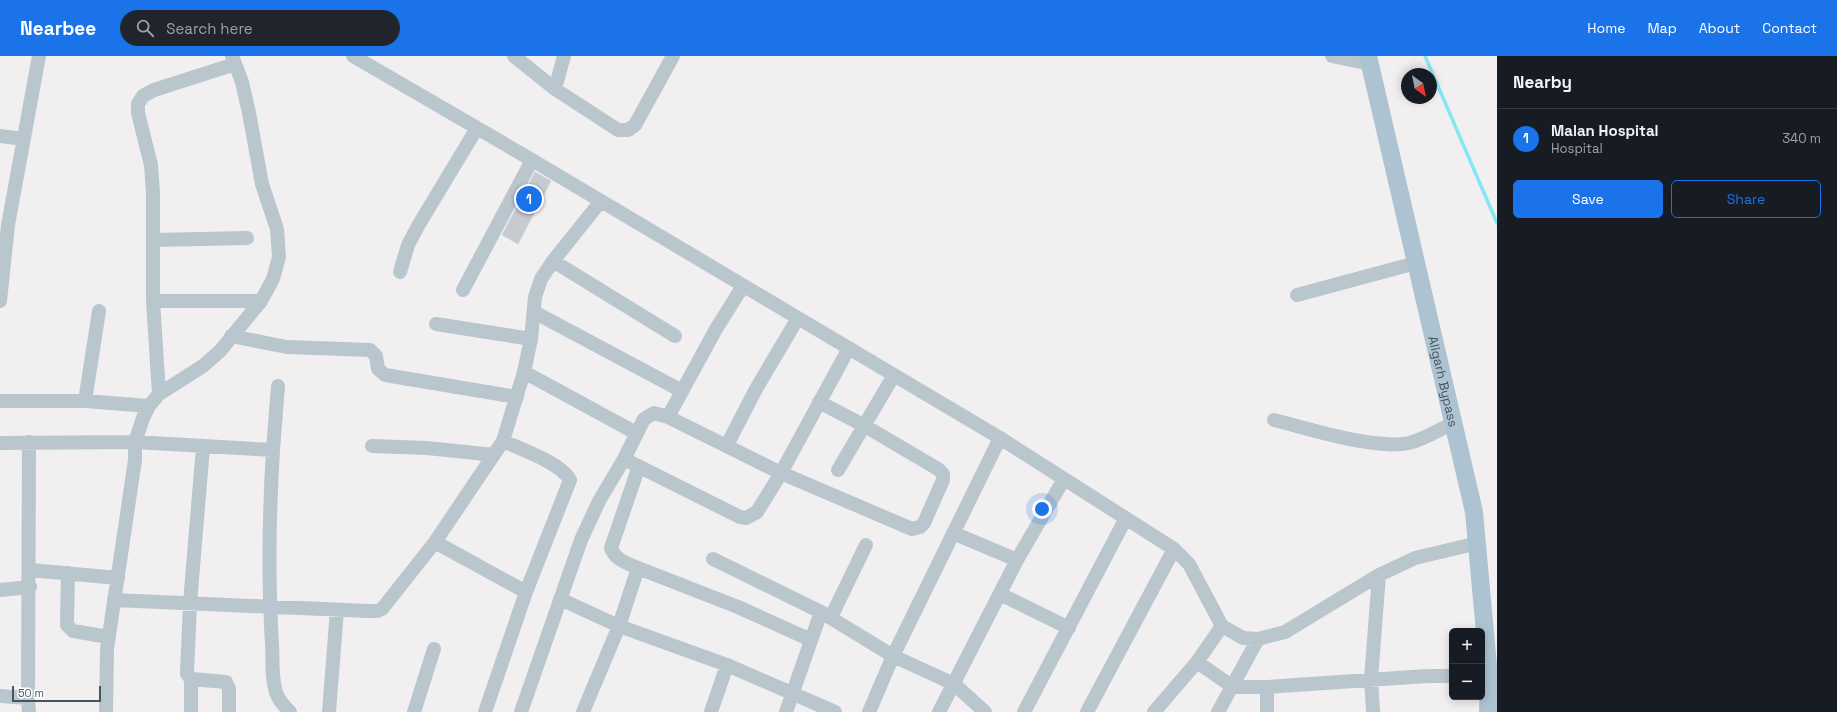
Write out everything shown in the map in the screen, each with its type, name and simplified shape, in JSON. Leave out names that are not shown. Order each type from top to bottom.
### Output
[{"type":"main road","name":"Aligarh Bypass","points":[[1369,60],[1474,512],[1478,543],[1484,664]]},
{"type":"main road","name":"Aligarh Bypass","points":[[1485,676],[1488,712]]},
{"type":"street","points":[[0,301],[4,224],[23,140],[39,56]]},
{"type":"street","points":[[353,56],[532,160],[1000,438],[1174,549],[1190,564],[1222,626],[1243,638],[1258,639],[1285,632],[1379,575],[1415,558],[1478,543]]},
{"type":"street","points":[[514,56],[555,89],[618,130],[628,130],[635,125],[673,56]]},
{"type":"street","points":[[555,89],[564,56]]},
{"type":"street","points":[[1332,56],[1369,60]]},
{"type":"street","points":[[106,712],[107,649],[135,460],[135,442],[143,418],[149,406],[159,394],[203,366],[220,351],[261,301],[273,279],[279,257],[277,229],[262,184],[250,114],[234,60],[154,90],[143,96],[138,104],[138,114],[151,165],[153,193],[153,301],[159,394]]},
{"type":"street","points":[[400,272],[408,245],[418,226],[477,128]]},
{"type":"street","points":[[0,136],[23,140]]},
{"type":"street","points":[[463,290],[532,160]]},
{"type":"street","points":[[114,600],[337,610],[372,611],[382,609],[435,542],[503,441],[524,372],[531,340],[535,297],[541,279],[553,261],[601,201]]},
{"type":"street","points":[[152,240],[247,238]]},
{"type":"street","points":[[553,261],[675,336]]},
{"type":"street","points":[[1297,295],[1416,263]]},
{"type":"street","points":[[668,417],[716,329],[743,286]]},
{"type":"street","points":[[153,301],[261,301]]},
{"type":"street","points":[[85,401],[99,311]]},
{"type":"street","points":[[534,312],[682,390]]},
{"type":"street","points":[[727,445],[756,389],[798,318]]},
{"type":"street","points":[[436,324],[531,340]]},
{"type":"street","points":[[231,336],[287,347],[370,350],[376,356],[378,369],[385,375],[517,397]]},
{"type":"street","points":[[624,459],[740,517],[746,518],[757,512],[781,473],[848,348]]},
{"type":"street","points":[[524,372],[636,433]]},
{"type":"street","points":[[838,470],[894,375]]},
{"type":"street","points":[[278,386],[269,521],[270,606],[274,676],[277,694],[282,705],[290,712]]},
{"type":"street","points":[[0,401],[85,401],[149,406]]},
{"type":"street","points":[[521,712],[581,540],[599,501],[624,459],[636,433],[649,415],[654,413],[668,417],[781,473],[912,529],[920,527],[924,523],[943,480],[943,474],[938,469],[865,426],[819,402]]},
{"type":"street","points":[[1274,420],[1362,441],[1384,444],[1410,443],[1454,423]]},
{"type":"street","points":[[869,712],[893,656],[1000,438]]},
{"type":"street","points":[[485,712],[526,592],[570,480],[566,474],[552,465],[503,441]]},
{"type":"street","points":[[0,442],[135,442],[273,450]]},
{"type":"street","points":[[29,442],[29,712]]},
{"type":"street","points":[[372,446],[427,448],[494,455]]},
{"type":"street","points":[[191,712],[191,679],[187,674],[190,603],[203,447]]},
{"type":"street","points":[[639,466],[611,548],[613,554],[620,560],[638,568],[738,607],[811,640]]},
{"type":"street","points":[[939,712],[1017,560],[1064,479]]},
{"type":"street","points":[[1024,712],[1126,518]]},
{"type":"street","points":[[953,533],[1017,560]]},
{"type":"street","points":[[435,542],[526,592]]},
{"type":"street","points":[[786,712],[811,640],[866,545]]},
{"type":"street","points":[[1087,712],[1174,549]]},
{"type":"street","points":[[713,559],[826,615],[893,656],[954,684],[985,712]]},
{"type":"street","points":[[583,712],[619,626],[638,568]]},
{"type":"street","points":[[30,570],[118,578]]},
{"type":"street","points":[[68,574],[67,625],[69,629],[109,637]]},
{"type":"street","points":[[1373,712],[1371,679],[1379,575]]},
{"type":"street","points":[[0,590],[30,587]]},
{"type":"street","points":[[1000,594],[1069,628]]},
{"type":"street","points":[[560,599],[619,626],[728,665],[793,692],[835,712]]},
{"type":"street","points":[[329,712],[337,610]]},
{"type":"street","points":[[1154,712],[1198,662],[1222,626]]},
{"type":"street","points":[[1218,712],[1258,639]]},
{"type":"street","points":[[414,712],[434,649]]},
{"type":"street","points":[[1198,662],[1233,687],[1267,687],[1371,679],[1449,676]]},
{"type":"street","points":[[711,712],[728,665]]},
{"type":"street","points":[[191,679],[226,682],[229,688],[230,712]]},
{"type":"street","points":[[1267,687],[1267,712]]},
{"type":"street","points":[[0,696],[28,698]]},
{"type":"building","points":[[535,172],[551,181],[518,244],[502,235]]},
{"type":"waterway","points":[[1425,56],[1497,223]]},
{"type":"place","name":"Malan Hospital","points":[[529,199]]}]
